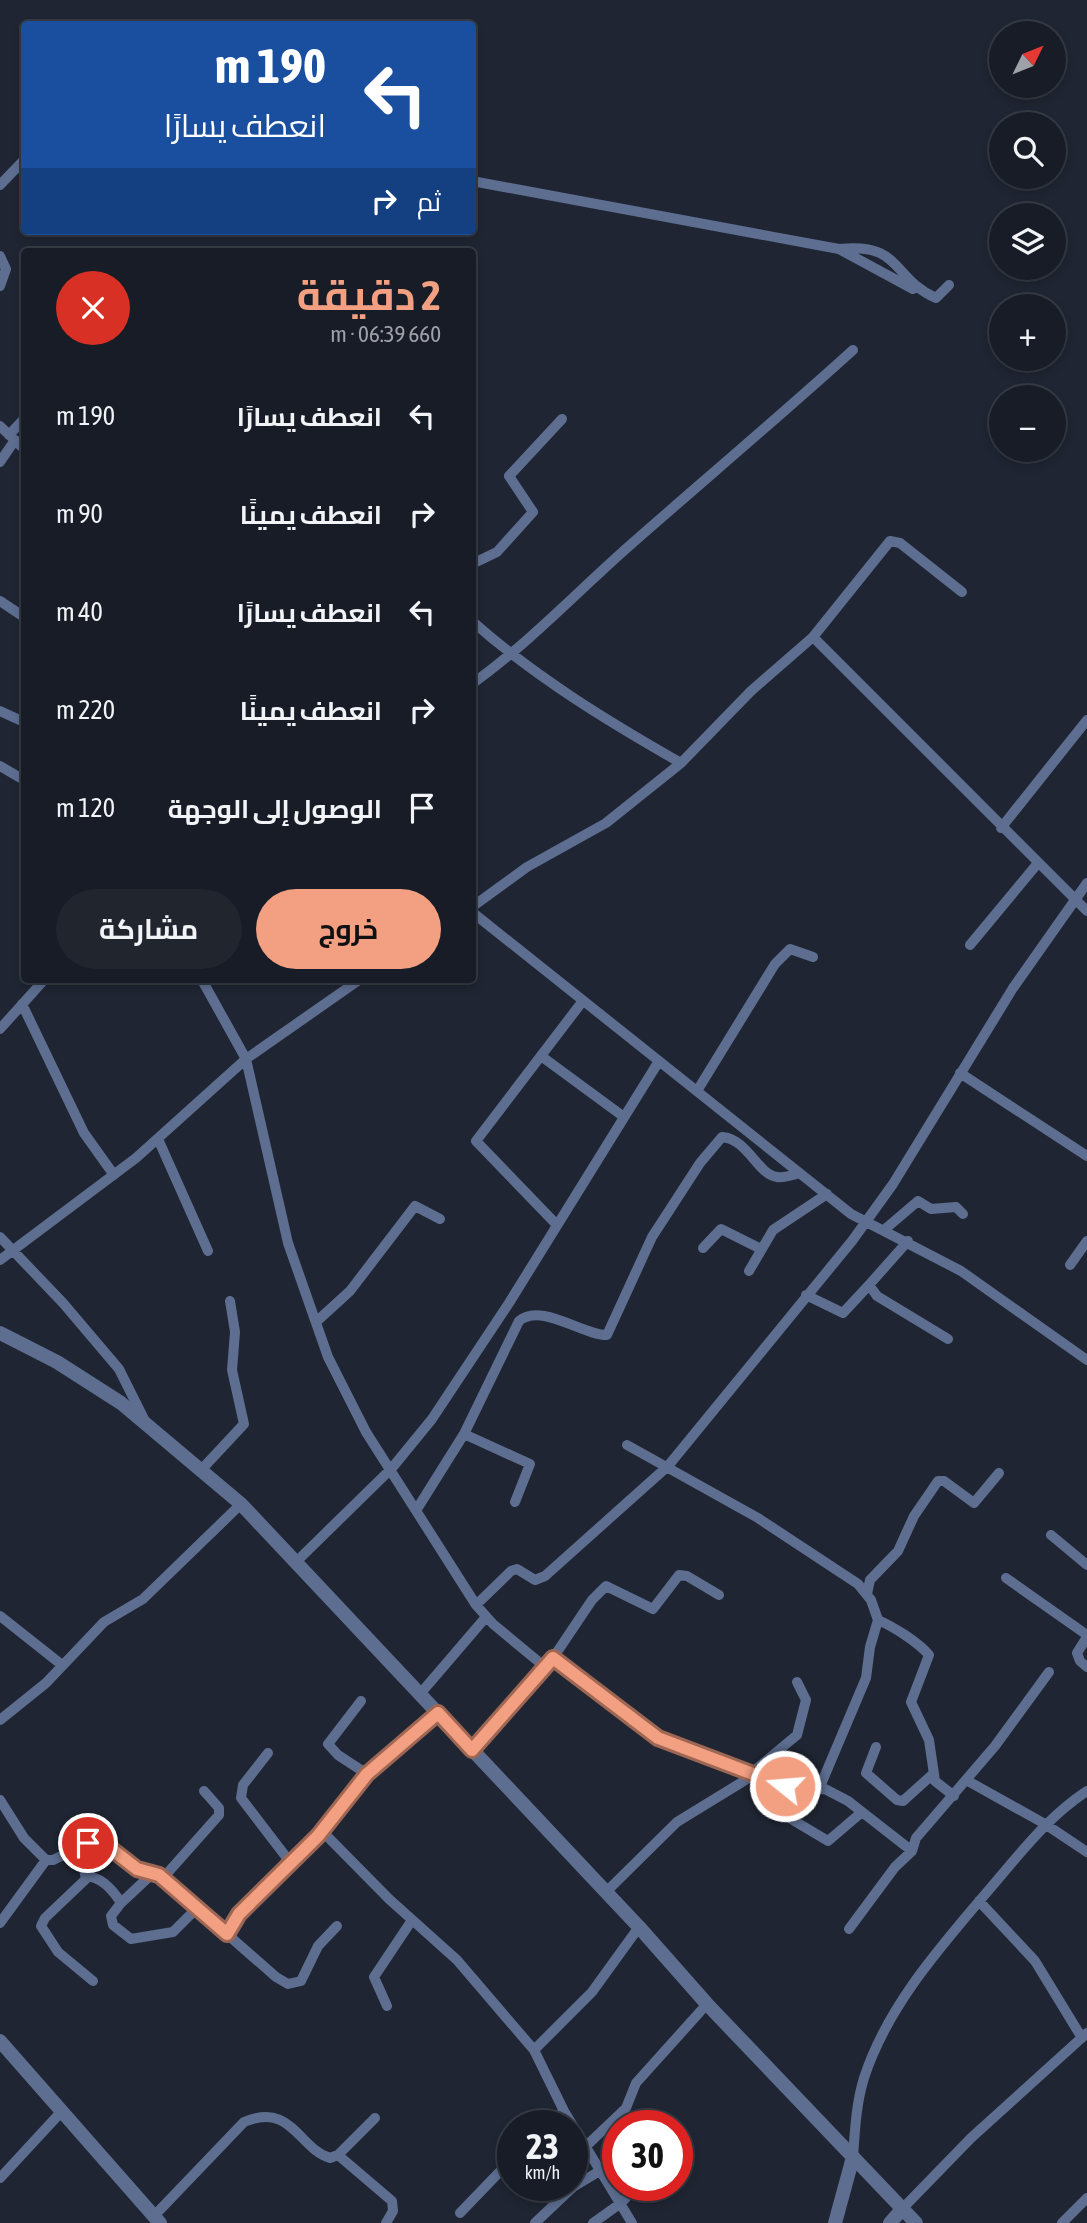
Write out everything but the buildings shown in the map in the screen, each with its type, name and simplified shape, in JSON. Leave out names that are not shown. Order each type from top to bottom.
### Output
[{"type":"street","points":[[0,185],[21,163]]},
{"type":"street","points":[[476,182],[839,249],[876,249],[888,256],[928,295],[936,298],[949,285]]},
{"type":"street","points":[[0,256],[6,269],[0,286]]},
{"type":"street","points":[[476,681],[514,654],[627,549],[853,350]]},
{"type":"street","points":[[476,562],[497,552],[533,512],[509,476],[562,419]]},
{"type":"street","points":[[0,462],[21,424]]},
{"type":"street","points":[[0,426],[21,446]]},
{"type":"street","points":[[476,904],[527,867],[606,823],[681,763],[751,691],[813,637],[861,575],[893,540],[962,592]]},
{"type":"street","points":[[0,601],[21,615]]},
{"type":"street","points":[[476,624],[607,719],[681,763]]},
{"type":"street","points":[[813,637],[1001,828],[1087,911]]},
{"type":"street","points":[[0,711],[21,721]]},
{"type":"street","points":[[1001,828],[1087,720]]},
{"type":"street","points":[[0,766],[21,777]]},
{"type":"street","points":[[970,945],[1038,863]]},
{"type":"street","points":[[476,1605],[512,1571],[517,1569],[535,1580],[545,1576],[668,1466],[866,1222],[893,1184],[1013,988],[1087,883]]},
{"type":"street","points":[[476,915],[827,1194],[866,1222],[908,1241],[992,1290],[1085,1355]]},
{"type":"street","points":[[697,1091],[775,964],[790,949],[813,957]]},
{"type":"street","points":[[0,1029],[41,983]]},
{"type":"street","points":[[204,983],[246,1059],[288,1244],[328,1357],[351,1404],[476,1605],[486,1617],[646,1731],[681,1749],[752,1776],[804,1790]]},
{"type":"street","points":[[0,1260],[114,1175],[246,1059],[355,983]]},
{"type":"street","points":[[556,1224],[476,1141],[582,1002]]},
{"type":"street","points":[[22,1004],[84,1133],[114,1175]]},
{"type":"street","points":[[541,1056],[624,1117]]},
{"type":"street","points":[[296,1562],[392,1468],[438,1409],[659,1061]]},
{"type":"street","points":[[960,1073],[1087,1156]]},
{"type":"street","points":[[417,1509],[464,1434],[521,1318],[530,1315],[552,1319],[607,1335],[652,1237],[700,1164],[722,1137],[734,1139],[745,1147],[770,1174],[783,1177],[800,1173]]},
{"type":"street","points":[[158,1139],[208,1251]]},
{"type":"street","points":[[749,1271],[773,1230],[827,1194]]},
{"type":"street","points":[[884,1230],[918,1201],[932,1209],[956,1207],[963,1214]]},
{"type":"street","points":[[316,1322],[350,1291],[415,1206],[440,1219]]},
{"type":"street","points":[[703,1248],[722,1228],[761,1249]]},
{"type":"street","points":[[0,1237],[63,1303],[119,1369],[145,1421]]},
{"type":"street","points":[[806,1295],[843,1313],[908,1241]]},
{"type":"street","points":[[1070,1265],[1087,1241]]},
{"type":"street","points":[[869,1285],[877,1296],[948,1339]]},
{"type":"street","points":[[202,1469],[239,1433],[244,1424],[232,1370],[235,1332],[230,1301]]},
{"type":"street","points":[[0,1333],[57,1362],[145,1421],[241,1504],[639,1927],[706,2004],[916,2223]]},
{"type":"street","points":[[464,1434],[530,1464],[515,1502]]},
{"type":"street","points":[[627,1445],[758,1518],[858,1584],[867,1594],[878,1620],[870,1647],[866,1678],[819,1789]]},
{"type":"street","points":[[867,1594],[870,1580],[898,1551],[914,1516],[938,1481],[944,1481],[974,1503],[999,1473]]},
{"type":"street","points":[[0,1720],[46,1683],[104,1622],[144,1599],[241,1504]]},
{"type":"street","points":[[1051,1535],[1087,1565]]},
{"type":"street","points":[[472,1750],[549,1663],[592,1600],[607,1586],[653,1609],[679,1575],[687,1576],[719,1595]]},
{"type":"street","points":[[1006,1578],[1087,1636],[1077,1653],[1080,1661],[1087,1667]]},
{"type":"street","points":[[0,1616],[62,1665]]},
{"type":"street","points":[[420,1694],[486,1617]]},
{"type":"street","points":[[878,1620],[892,1626],[903,1637],[917,1642],[929,1655],[911,1702],[929,1740],[937,1785],[954,1796]]},
{"type":"street","points":[[849,1929],[895,1867],[912,1851],[916,1838],[954,1796],[1049,1672]]},
{"type":"street","points":[[606,1892],[677,1822],[752,1776],[755,1770],[797,1735],[806,1700],[797,1682]]},
{"type":"street","points":[[360,1701],[328,1744],[338,1755],[367,1774]]},
{"type":"street","points":[[227,1934],[239,1914],[322,1831],[367,1774],[438,1713]]},
{"type":"street","points":[[876,1747],[866,1773],[897,1800],[903,1801],[933,1774]]},
{"type":"street","points":[[268,1753],[243,1784],[241,1798],[290,1862]]},
{"type":"street","points":[[966,1780],[1045,1824],[1087,1852]]},
{"type":"street","points":[[862,1812],[828,1841],[781,1813],[792,1794],[819,1789],[836,1795],[862,1812],[912,1851]]},
{"type":"street","points":[[197,1908],[173,1932],[131,1939],[113,1925],[111,1916],[121,1903],[158,1875],[219,1815],[219,1808],[204,1791]]},
{"type":"street","points":[[835,2223],[853,2157],[856,2111],[864,2078],[883,2033],[914,1983],[979,1902],[1045,1824],[1087,1791]]},
{"type":"street","points":[[0,1800],[24,1838],[46,1860],[53,1860],[79,1845],[105,1844],[137,1869],[158,1875],[276,1978],[292,1985],[301,1981],[318,1946],[337,1926]]},
{"type":"street","points":[[322,1831],[412,1920],[457,1960],[534,2050],[564,2110]]},
{"type":"street","points":[[79,1845],[86,1876],[82,1886],[44,1918],[41,1926],[58,1952],[93,1981]]},
{"type":"street","points":[[0,1923],[46,1860]]},
{"type":"street","points":[[86,1876],[100,1880],[121,1903]]},
{"type":"street","points":[[890,2223],[971,2138],[1084,2035],[1040,1967],[979,1902]]},
{"type":"street","points":[[387,2006],[374,1977],[412,1920]]},
{"type":"street","points":[[534,2050],[592,1992],[639,1927]]},
{"type":"street","points":[[588,2144],[626,2108],[636,2083],[706,2004]]},
{"type":"street","points":[[0,2041],[157,2220],[250,2120],[288,2123],[325,2157],[338,2155],[375,2118]]},
{"type":"street","points":[[0,2178],[62,2111]]},
{"type":"street","points":[[588,2150],[598,2172],[632,2223]]},
{"type":"street","points":[[338,2155],[392,2201],[393,2211],[386,2223]]},
{"type":"street","points":[[535,2223],[573,2187],[598,2172]]},
{"type":"street","points":[[460,2213],[497,2175]]},
{"type":"street","points":[[1062,2223],[1087,2198]]},
{"type":"street","points":[[593,2223],[621,2203]]},
{"type":"route","points":[[88,1843],[105,1844],[137,1869],[159,1875],[227,1934],[232,1923],[255,1895],[308,1847],[367,1774],[438,1713],[472,1750],[553,1658],[637,1725],[658,1738],[752,1776],[785,1786]]}]
